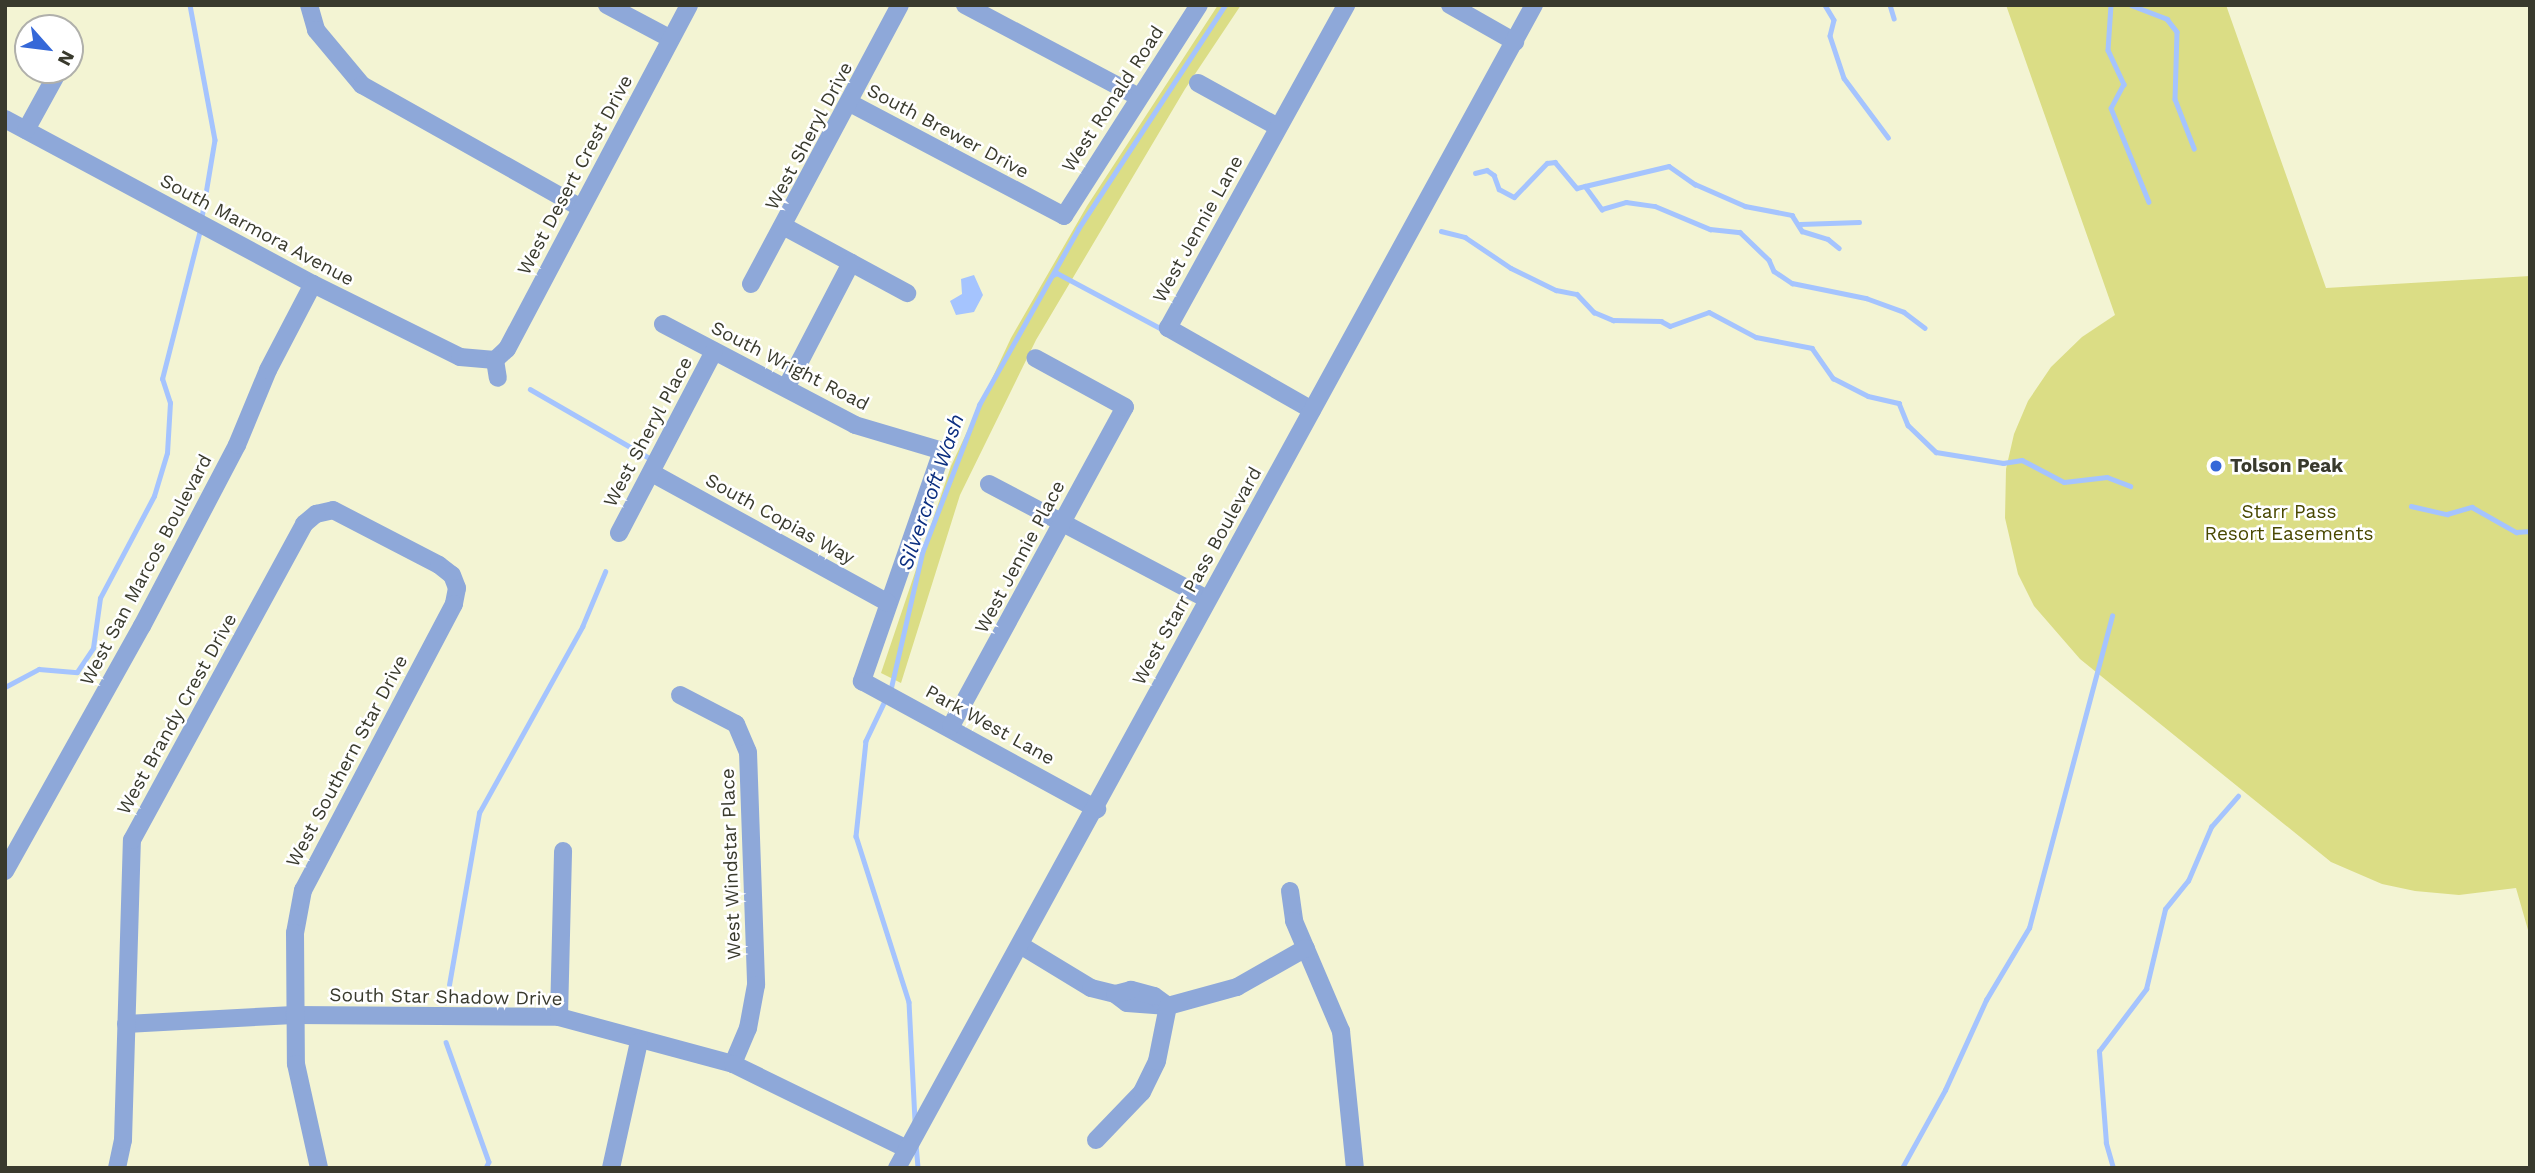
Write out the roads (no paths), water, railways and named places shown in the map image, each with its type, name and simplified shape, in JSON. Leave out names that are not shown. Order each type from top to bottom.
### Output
[{"type":"street","points":[[309,5],[316,30],[362,85],[581,208]]},
{"type":"street","points":[[607,5],[671,39]]},
{"type":"street","name":"West Desert Crest Drive","points":[[497,369],[690,5]]},
{"type":"street","name":"West Sheryl Drive","points":[[751,284],[785,227],[900,5]]},
{"type":"street","points":[[965,5],[1137,96]]},
{"type":"street","name":"West Ronald Road","points":[[1064,216],[1137,96],[1199,5]]},
{"type":"street","name":"West Jennie Lane","points":[[1312,410],[1168,328],[1346,5]]},
{"type":"street","points":[[1450,5],[1515,42]]},
{"type":"street","name":"West Starr Pass Boulevard","points":[[897,1168],[1097,809],[1207,599],[1534,5]]},
{"type":"street","points":[[1198,83],[1278,127]]},
{"type":"street","points":[[26,130],[51,84]]},
{"type":"street","name":"South Brewer Drive","points":[[850,103],[1064,216]]},
{"type":"street","name":"South Marmora Avenue","points":[[5,119],[313,284],[470,361],[497,369]]},
{"type":"street","points":[[785,227],[907,293]]},
{"type":"street","points":[[787,386],[851,263]]},
{"type":"street","name":"West San Marcos Boulevard","points":[[5,871],[148,614],[237,445],[268,370],[313,284]]},
{"type":"street","name":"South Wright Road","points":[[663,324],[787,386],[855,425],[942,450],[888,603]]},
{"type":"street","name":"West Sheryl Place","points":[[619,533],[714,351]]},
{"type":"street","name":"West Jennie Place","points":[[951,726],[1125,407],[1035,358]]},
{"type":"street","name":"South Copias Way","points":[[652,472],[888,603]]},
{"type":"street","points":[[989,484],[1207,599]]},
{"type":"street","name":"West Southern Star Drive","points":[[320,1168],[316,1137],[302,1101],[294,1015],[295,933],[303,890],[317,856],[463,586],[439,565],[321,504]]},
{"type":"street","name":"West Brandy Crest Drive","points":[[117,1168],[123,1140],[132,840],[304,524],[321,504]]},
{"type":"street","name":"Park West Lane","points":[[888,603],[862,681],[951,726],[1097,809]]},
{"type":"street","name":"West Windstar Place","points":[[680,695],[748,732],[756,985],[748,1028],[733,1064]]},
{"type":"street","points":[[559,1017],[563,851]]},
{"type":"street","points":[[1290,891],[1294,921],[1341,1031],[1355,1168]]},
{"type":"street","points":[[1020,945],[1091,988],[1115,993],[1127,1003],[1168,1006],[1237,987],[1306,948]]},
{"type":"street","points":[[1096,1140],[1142,1092],[1157,1061],[1168,1006]]},
{"type":"street","name":"South Star Shadow Drive","points":[[126,1024],[294,1015],[559,1017],[639,1042],[733,1064],[907,1149]]},
{"type":"street","points":[[611,1168],[639,1042]]},
{"type":"water","points":[[974,275],[983,295],[974,312],[956,315],[950,301],[962,294],[961,279]]},
{"type":"waterway","points":[[190,5],[215,140],[202,218]]},
{"type":"waterway","name":"Silvercroft Wash","points":[[890,692],[922,553],[979,405],[1078,229],[1225,5]]},
{"type":"waterway","points":[[1825,5],[1834,20],[1830,36],[1844,78],[1888,137]]},
{"type":"waterway","points":[[1890,5],[1894,18]]},
{"type":"waterway","points":[[2111,5],[2108,50],[2124,84],[2111,108],[2149,202]]},
{"type":"waterway","points":[[2131,5],[2167,19],[2177,32],[2175,99],[2194,148]]},
{"type":"waterway","points":[[1475,173],[1487,170],[1494,175],[1499,189],[1514,197],[1547,163],[1555,162],[1577,188],[1585,186],[1602,209],[1626,202],[1655,206],[1710,229],[1740,232],[1769,260],[1774,271],[1792,283],[1866,298],[1904,312],[1925,328]]},
{"type":"waterway","points":[[1585,186],[1669,166],[1695,184],[1745,206],[1792,215],[1802,231],[1828,239],[1839,248]]},
{"type":"waterway","points":[[1800,224],[1859,222]]},
{"type":"waterway","points":[[5,687],[39,669],[77,672],[93,648],[100,598],[154,496],[167,453],[170,403],[162,379],[200,230]]},
{"type":"waterway","points":[[1441,231],[1465,237],[1511,268],[1556,290],[1577,294],[1594,312],[1613,320],[1661,321],[1670,326],[1709,312],[1756,337],[1812,348],[1833,378],[1868,396],[1899,403],[1908,425],[1936,452],[2003,463],[2022,460],[2064,482],[2107,477],[2130,486]]},
{"type":"waterway","points":[[1053,275],[1057,273],[1162,329]]},
{"type":"waterway","points":[[530,389],[648,457]]},
{"type":"waterway","points":[[2411,506],[2447,514],[2472,507],[2516,532],[2530,531]]},
{"type":"waterway","points":[[449,985],[479,813],[582,627],[605,572]]},
{"type":"waterway","points":[[1902,1168],[1945,1090],[1986,1000],[2029,928],[2112,616]]},
{"type":"waterway","name":"Silvercroft Wash","points":[[886,699],[866,741],[856,836],[909,1002],[915,1122]]},
{"type":"waterway","points":[[2113,1168],[2106,1143],[2099,1051],[2146,989],[2165,909],[2188,881],[2211,827],[2238,796]]},
{"type":"waterway","points":[[446,1042],[489,1162],[486,1168]]},
{"type":"waterway","name":"Silvercroft Wash","points":[[916,1144],[918,1168]]},
{"type":"place","name":"Tolson Peak","points":[[2216,466]]},
{"type":"park label","name":"Starr Pass Resort Easements","points":[[2289,523]]}]
